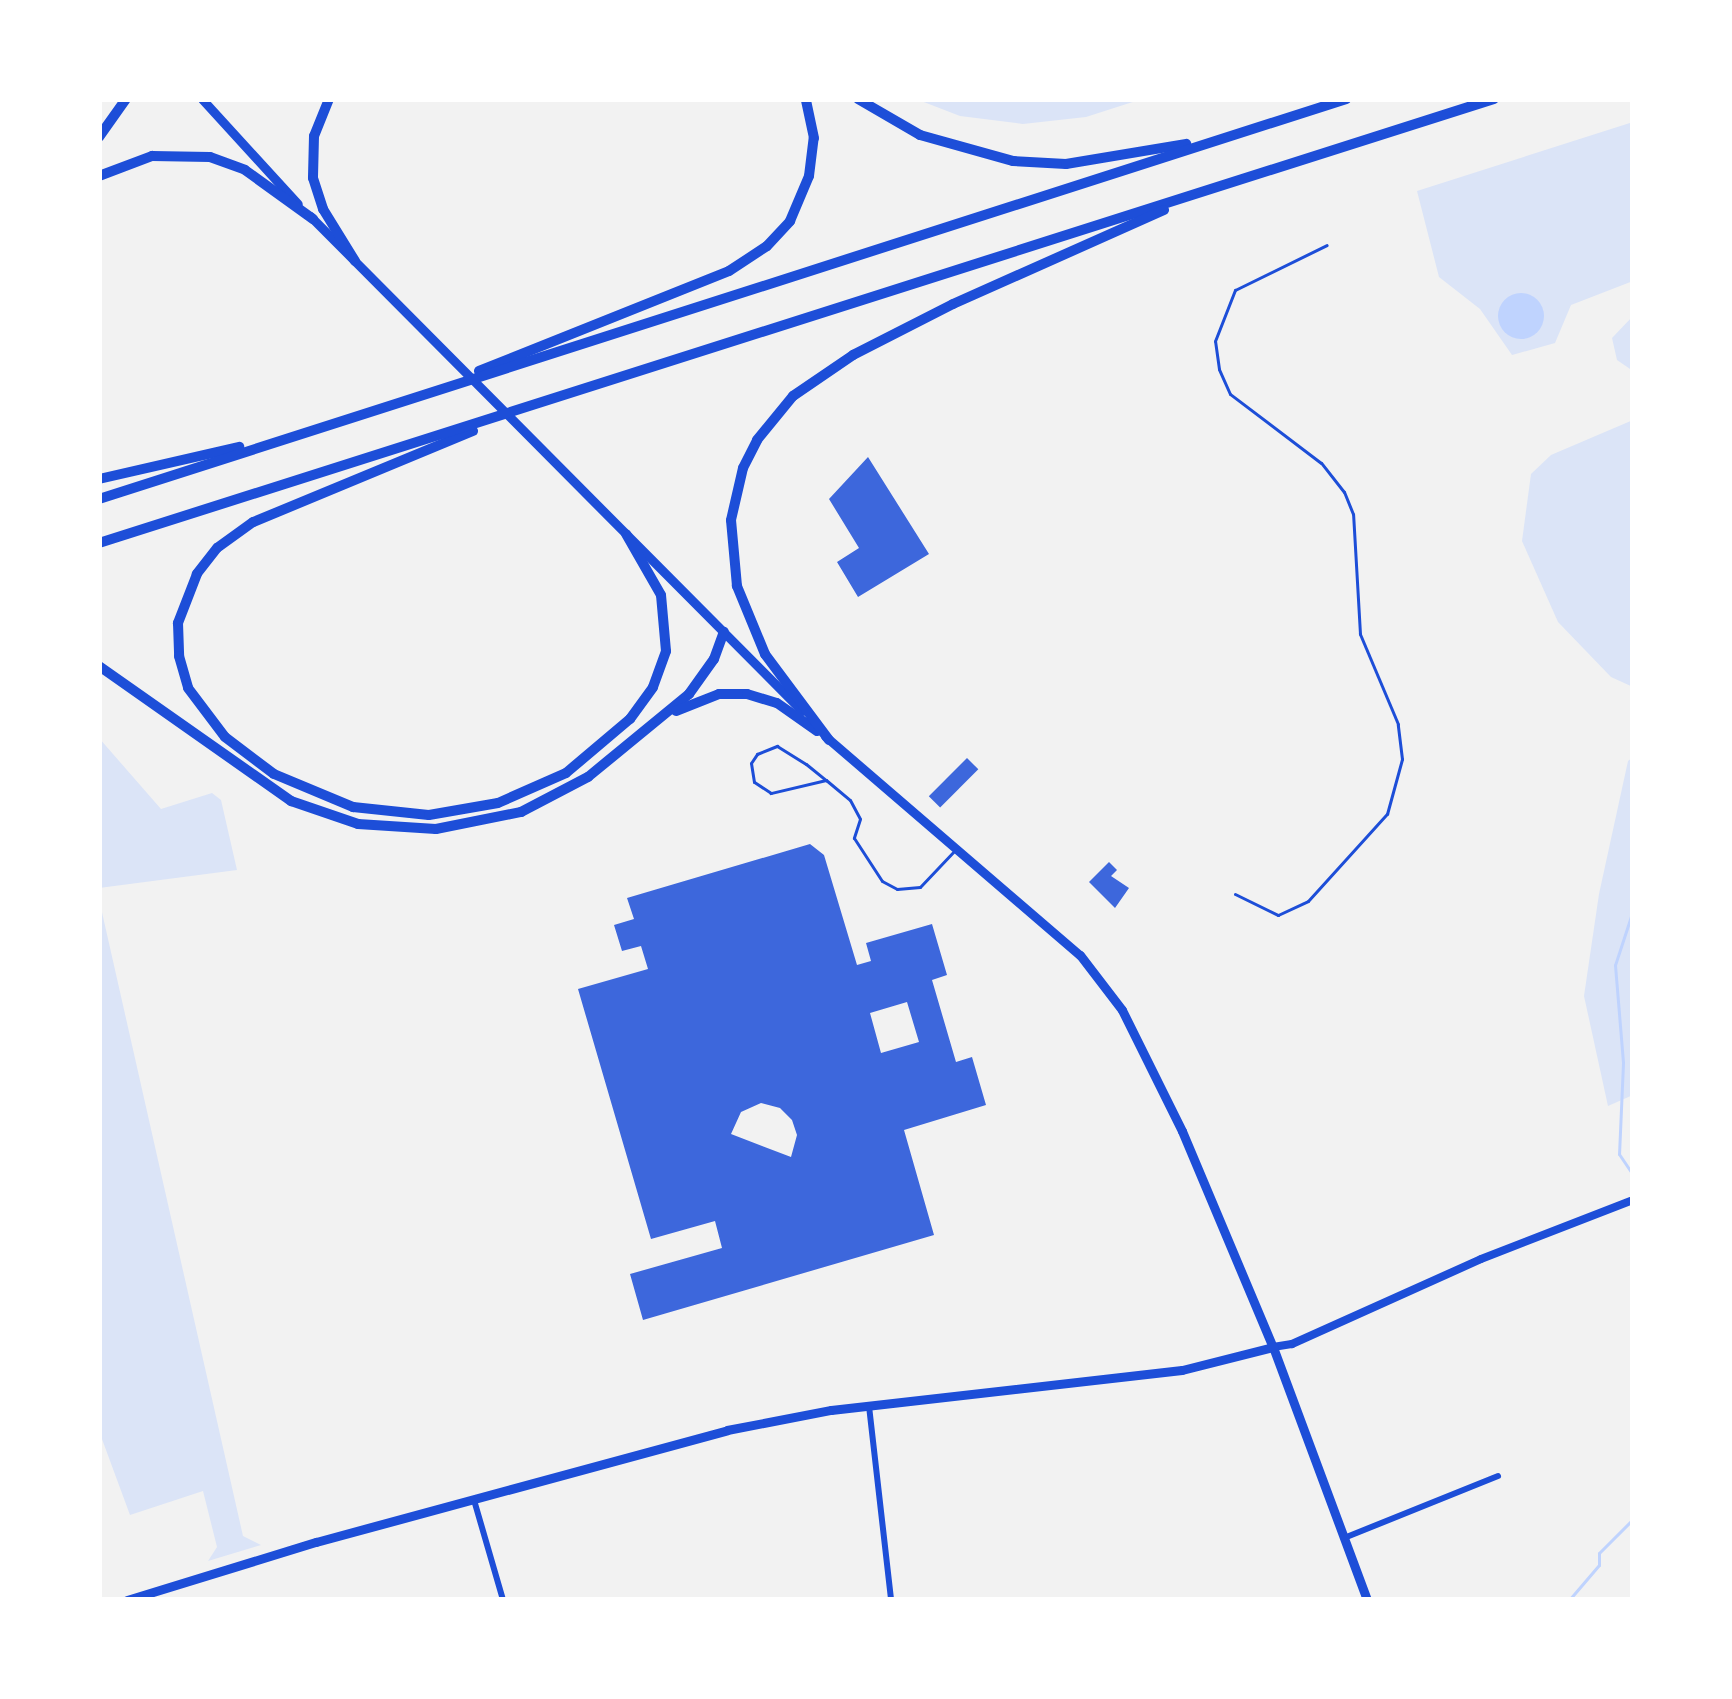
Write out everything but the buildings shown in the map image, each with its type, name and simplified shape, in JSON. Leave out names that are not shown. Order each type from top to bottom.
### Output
[{"type":"highway","points":[[99,137],[126,99]]},
{"type":"highway","points":[[328,99],[314,136],[313,178],[323,209],[356,261]]},
{"type":"highway","points":[[406,401],[729,271],[758,254],[790,221],[809,176],[814,138],[806,99]]},
{"type":"highway","points":[[858,99],[920,135],[1012,161],[1101,160],[1225,137]]},
{"type":"highway","points":[[99,499],[1346,99]]},
{"type":"highway","points":[[99,543],[1494,99]]},
{"type":"highway","points":[[99,176],[152,156],[210,157],[245,170],[314,219]]},
{"type":"highway","points":[[829,740],[765,654],[741,604],[733,566],[731,520],[738,484],[767,424],[811,380],[902,329],[1203,192]]},
{"type":"highway","points":[[542,403],[286,508],[228,538],[197,574],[180,614],[179,656],[192,696],[247,755],[284,781],[339,803],[429,815],[524,794],[566,773],[607,742],[640,705],[658,675],[668,640],[665,608],[626,534]]},
{"type":"highway","points":[[99,479],[301,434]]},
{"type":"highway","points":[[99,667],[266,787],[315,811],[386,828],[458,827],[521,812],[576,785],[668,715],[705,673],[724,632]]},
{"type":"highway","points":[[668,715],[719,694],[747,694],[777,704],[829,740]]},
{"type":"main road","points":[[202,99],[314,219],[829,740],[1080,956],[1118,1004],[1174,1114],[1273,1347],[1367,1600]]},
{"type":"main road","points":[[128,1600],[727,1430],[869,1406],[1164,1372],[1273,1347]]},
{"type":"street","points":[[1273,1347],[1292,1344],[1480,1259],[1633,1200]]},
{"type":"street","points":[[869,1406],[891,1600]]},
{"type":"street","points":[[1344,1538],[1498,1476]]},
{"type":"street","points":[[474,1499],[503,1600]]},
{"type":"lane","points":[[1234,894],[1278,915],[1308,901],[1387,814],[1402,759],[1398,724],[1360,634],[1353,514],[1344,492],[1321,463],[1230,394],[1219,369],[1215,341],[1235,290],[1327,244]]},
{"type":"lane","points":[[826,780],[771,794],[754,782],[752,763],[777,746],[826,780],[850,800],[860,819],[854,838],[882,881],[897,889],[920,887],[954,851]]},
{"type":"shaded area","points":[[916,99],[1142,99],[1086,117],[1023,124],[960,116]]},
{"type":"shaded area","points":[[1633,122],[1633,281],[1571,305],[1555,343],[1512,355],[1480,309],[1439,277],[1417,191]]},
{"type":"shaded area","points":[[1633,316],[1633,371],[1617,360],[1612,338]]},
{"type":"shaded area","points":[[1633,420],[1633,687],[1611,677],[1558,622],[1522,541],[1531,474],[1551,455]]},
{"type":"shaded area","points":[[99,738],[161,809],[212,793],[221,800],[237,870],[99,888]]},
{"type":"shaded area","points":[[1633,757],[1633,1095],[1608,1106],[1584,996],[1599,894],[1628,761]]},
{"type":"shaded area","points":[[99,899],[243,1536],[261,1545],[208,1561],[217,1547],[203,1491],[130,1515],[99,1431]]},
{"type":"water","points":[[1521,293],[1537,300],[1544,316],[1537,332],[1521,339],[1505,332],[1498,316],[1505,300]]},
{"type":"waterway","points":[[1633,910],[1615,965],[1623,1063],[1619,1154],[1633,1175]]},
{"type":"waterway","points":[[1633,1451],[1633,1470]]},
{"type":"waterway","points":[[1569,1600],[1599,1565],[1599,1553],[1633,1519]]}]
